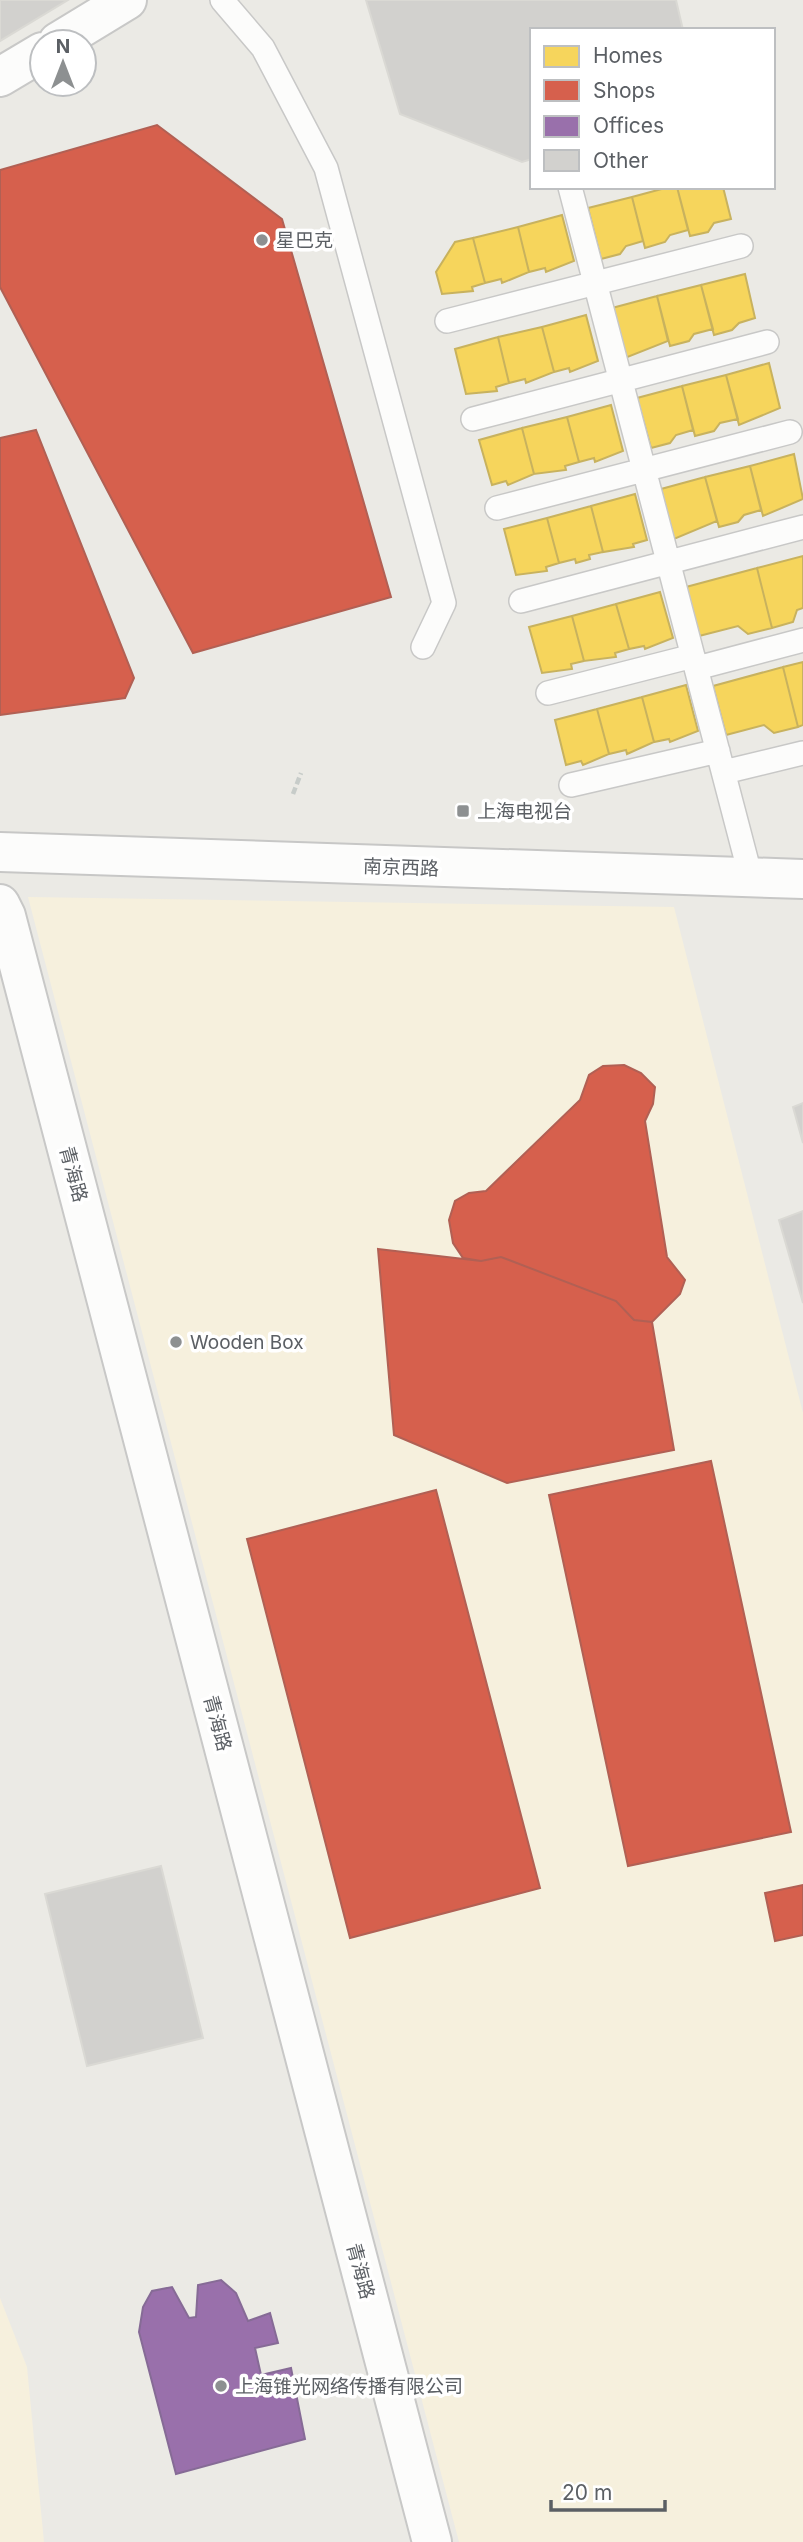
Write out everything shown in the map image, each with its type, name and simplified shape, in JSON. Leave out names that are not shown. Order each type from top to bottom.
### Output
[{"type":"street","points":[[81,28],[127,0]]},
{"type":"street","points":[[0,77],[28,60]]},
{"type":"street","name":"南京西路","points":[[0,852],[803,879]]},
{"type":"street","name":"青海路","points":[[0,904],[6,916],[432,2542]]},
{"type":"lane","points":[[222,0],[263,48],[327,168],[444,603],[423,648]]},
{"type":"lane","points":[[571,189],[751,878]]},
{"type":"lane","points":[[447,321],[741,246]]},
{"type":"lane","points":[[473,419],[767,342]]},
{"type":"lane","points":[[497,508],[790,432]]},
{"type":"lane","points":[[521,601],[803,527]]},
{"type":"lane","points":[[548,693],[803,640]]},
{"type":"lane","points":[[571,785],[803,752]]},
{"type":"path","points":[[293,794],[301,773]]},
{"type":"shaded area","points":[[28,897],[674,907],[803,1413],[803,2542],[459,2542]]},
{"type":"shaded area","points":[[0,2298],[27,2367],[44,2542],[0,2542]]},
{"type":"building: Homes","points":[[662,189],[678,189],[688,230],[670,235],[665,242],[645,248],[632,197]]},
{"type":"building: Homes","points":[[678,189],[724,189],[731,219],[714,223],[708,232],[690,236]]},
{"type":"building: Homes","points":[[632,197],[643,241],[626,246],[620,254],[601,259],[588,208]]},
{"type":"building: Homes","points":[[562,215],[574,261],[546,272],[545,268],[529,272],[518,227]]},
{"type":"building: Homes","points":[[518,227],[529,272],[502,283],[501,279],[485,283],[473,238]]},
{"type":"building: Homes","points":[[473,238],[485,283],[472,287],[473,291],[442,294],[436,272],[455,242]]},
{"type":"building: Homes","points":[[745,274],[755,318],[739,323],[732,330],[714,335],[701,285]]},
{"type":"building: Homes","points":[[701,285],[713,329],[694,334],[689,341],[670,346],[657,296]]},
{"type":"building: Homes","points":[[657,296],[668,341],[625,358],[612,308]]},
{"type":"building: Homes","points":[[586,315],[598,361],[570,372],[569,368],[554,372],[542,327]]},
{"type":"building: Homes","points":[[542,327],[554,372],[526,383],[525,379],[509,383],[498,337]]},
{"type":"building: Homes","points":[[498,337],[509,383],[496,387],[497,391],[466,394],[455,349]]},
{"type":"building: Homes","points":[[769,363],[780,408],[739,425],[726,375]]},
{"type":"building: Homes","points":[[726,375],[738,419],[720,423],[714,431],[695,436],[682,386]]},
{"type":"building: Homes","points":[[682,386],[693,430],[676,435],[670,443],[651,448],[637,398]]},
{"type":"building: Homes","points":[[611,405],[623,451],[595,462],[594,458],[579,462],[567,417]]},
{"type":"building: Homes","points":[[567,417],[579,462],[565,466],[566,470],[534,474],[522,428]]},
{"type":"building: Homes","points":[[522,428],[534,474],[508,485],[506,481],[492,485],[479,440]]},
{"type":"building: Homes","points":[[794,454],[803,499],[763,516],[750,466]]},
{"type":"building: Homes","points":[[750,466],[761,510],[744,515],[738,522],[719,527],[705,477]]},
{"type":"building: Homes","points":[[705,477],[717,521],[674,539],[661,489]]},
{"type":"building: Homes","points":[[635,494],[647,540],[633,544],[634,547],[603,552],[591,506]]},
{"type":"building: Homes","points":[[591,506],[603,552],[589,555],[590,559],[576,563],[575,559],[559,563],[547,518]]},
{"type":"building: Homes","points":[[547,518],[559,563],[546,567],[547,571],[516,575],[504,529]]},
{"type":"building: Homes","points":[[803,556],[803,608],[797,610],[793,622],[772,628],[757,568]]},
{"type":"building: Homes","points":[[757,568],[772,628],[748,634],[738,626],[699,636],[686,587]]},
{"type":"building: Homes","points":[[660,592],[673,638],[645,649],[644,646],[629,649],[616,604]]},
{"type":"building: Homes","points":[[616,604],[629,649],[615,653],[616,657],[584,661],[572,616]]},
{"type":"building: Homes","points":[[572,616],[584,661],[571,664],[572,669],[542,673],[529,627]]},
{"type":"building: Homes","points":[[803,662],[803,725],[798,727],[783,667]]},
{"type":"building: Homes","points":[[783,667],[798,727],[774,733],[764,725],[726,735],[713,686]]},
{"type":"building: Homes","points":[[686,685],[698,731],[670,742],[669,739],[654,742],[642,697]]},
{"type":"building: Homes","points":[[642,697],[654,742],[627,754],[626,750],[609,754],[597,709]]},
{"type":"building: Homes","points":[[597,709],[609,754],[583,765],[581,761],[566,765],[555,720]]},
{"type":"building: Shops","points":[[157,125],[282,219],[391,597],[193,653],[0,287],[0,170]]},
{"type":"building: Shops","points":[[36,430],[134,678],[125,698],[0,715],[0,438]]},
{"type":"building: Shops","points":[[624,1065],[641,1073],[655,1087],[653,1104],[645,1121],[667,1257],[685,1280],[680,1294],[652,1322],[634,1320],[616,1301],[501,1257],[481,1261],[463,1258],[453,1243],[449,1220],[455,1201],[469,1193],[486,1191],[580,1100],[589,1075],[603,1066]]},
{"type":"building: Shops","points":[[378,1249],[481,1261],[501,1257],[616,1301],[634,1320],[652,1322],[674,1450],[507,1483],[394,1435]]},
{"type":"building: Shops","points":[[711,1461],[791,1832],[628,1866],[549,1495]]},
{"type":"building: Shops","points":[[436,1490],[540,1888],[350,1938],[247,1539]]},
{"type":"building: Shops","points":[[803,1885],[803,1935],[775,1941],[765,1893]]},
{"type":"building: Offices","points":[[221,2280],[236,2293],[248,2321],[270,2313],[278,2343],[255,2348],[261,2375],[291,2368],[305,2439],[176,2474],[139,2332],[143,2307],[152,2291],[172,2287],[189,2318],[196,2317],[198,2285]]},
{"type":"building: Other","points":[[0,0],[68,0],[0,41]]},
{"type":"building: Other","points":[[366,0],[676,0],[683,28],[530,28],[530,160],[522,162],[400,114]]},
{"type":"building: Other","points":[[803,1103],[803,1143],[793,1107]]},
{"type":"building: Other","points":[[803,1211],[803,1303],[779,1220]]},
{"type":"building: Other","points":[[161,1866],[203,2038],[87,2066],[45,1894]]},
{"type":"place","name":"星巴克","points":[[262,240]]},
{"type":"place","name":"上海电视台","points":[[463,811]]},
{"type":"place","name":"Wooden Box","points":[[176,1342]]},
{"type":"place","name":"上海锥光网络传播有限公司","points":[[221,2386]]}]
